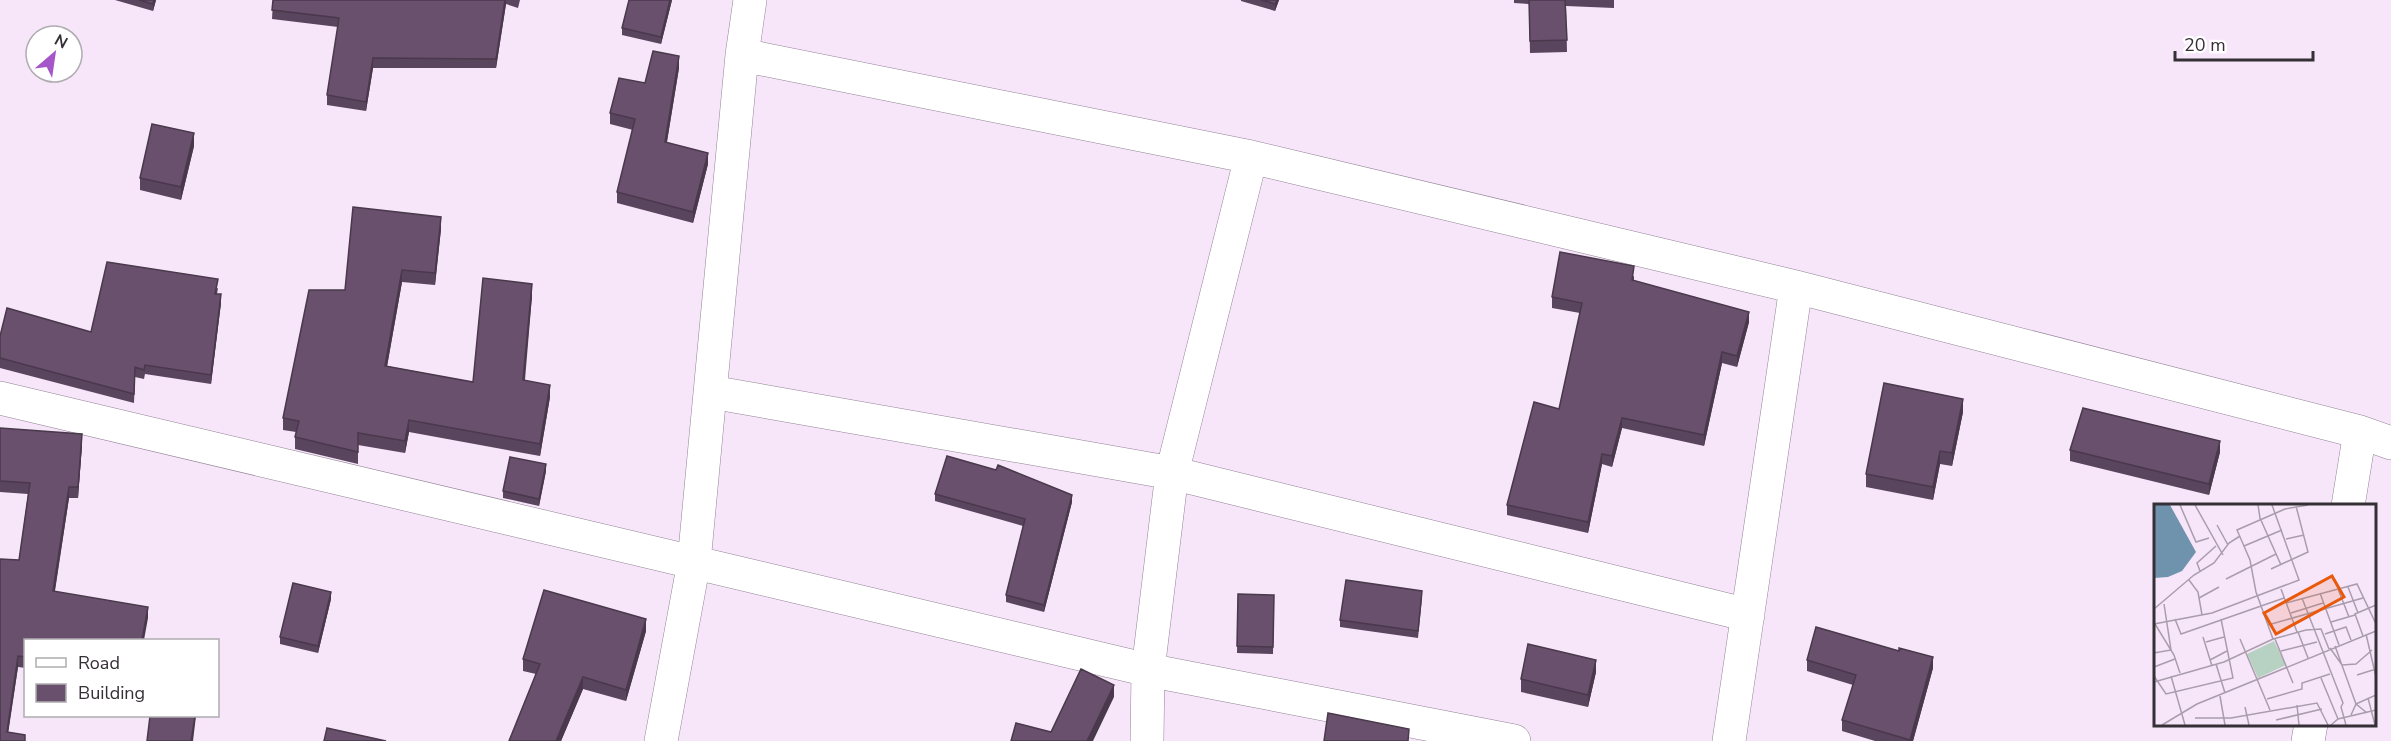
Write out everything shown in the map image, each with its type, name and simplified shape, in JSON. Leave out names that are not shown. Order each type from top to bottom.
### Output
[{"type":"street","points":[[661,741],[694,562],[742,55],[750,0]]},
{"type":"street","points":[[742,55],[1251,158],[1796,287],[2360,432],[2391,443]]},
{"type":"street","points":[[1147,741],[1148,670],[1172,473],[1251,158]]},
{"type":"street","points":[[1729,741],[1796,287]]},
{"type":"street","points":[[711,392],[1172,473],[1748,615]]},
{"type":"street","points":[[0,398],[1148,670],[1514,741]]},
{"type":"street","points":[[2348,504],[2360,432]]},
{"type":"street","points":[[2308,741],[2311,726]]},
{"type":"building","points":[[139,0],[154,0],[153,4]]},
{"type":"building","points":[[273,0],[505,0],[496,59],[373,58],[366,102],[327,95],[339,18],[272,10]]},
{"type":"building","points":[[629,0],[670,0],[661,37],[622,28]]},
{"type":"building","points":[[1261,0],[1277,0],[1275,4]]},
{"type":"building","points":[[1529,0],[1565,0],[1567,40],[1530,41]]},
{"type":"building","points":[[653,51],[679,56],[665,142],[708,153],[693,212],[617,192],[635,119],[610,113],[619,78],[645,83]]},
{"type":"building","points":[[152,124],[194,133],[181,187],[140,178]]},
{"type":"building","points":[[353,207],[441,217],[435,273],[402,270],[385,366],[473,382],[483,278],[532,284],[523,380],[550,385],[540,444],[409,420],[405,441],[358,433],[358,452],[295,437],[299,421],[283,418],[309,290],[345,290]]},
{"type":"building","points":[[1560,252],[1634,266],[1632,280],[1749,312],[1737,356],[1722,352],[1704,435],[1622,418],[1612,456],[1602,454],[1588,522],[1507,505],[1534,402],[1559,409],[1582,303],[1552,297]]},
{"type":"building","points":[[107,262],[218,279],[215,294],[221,294],[211,375],[145,365],[144,370],[135,367],[134,394],[0,358],[0,336],[7,308],[91,332]]},
{"type":"building","points":[[1884,383],[1963,399],[1952,453],[1940,451],[1933,487],[1866,474]]},
{"type":"building","points":[[2083,408],[2220,441],[2209,484],[2070,450]]},
{"type":"building","points":[[0,428],[82,434],[78,487],[69,487],[53,591],[148,607],[142,639],[24,639],[24,657],[18,656],[7,732],[25,735],[25,741],[0,741],[0,559],[19,560],[30,483],[0,481]]},
{"type":"building","points":[[947,456],[996,470],[998,465],[1072,495],[1044,605],[1006,595],[1025,519],[935,494]]},
{"type":"building","points":[[510,457],[546,464],[539,499],[503,491]]},
{"type":"building","points":[[1346,580],[1422,591],[1418,631],[1340,620]]},
{"type":"building","points":[[293,583],[331,592],[318,646],[280,637]]},
{"type":"building","points":[[544,590],[646,619],[626,690],[583,677],[556,741],[509,741],[540,664],[523,659]]},
{"type":"building","points":[[1238,594],[1274,595],[1273,647],[1237,646]]},
{"type":"building","points":[[1816,627],[1899,651],[1899,648],[1933,657],[1910,740],[1842,720],[1856,675],[1807,660]]},
{"type":"building","points":[[1528,644],[1596,660],[1588,695],[1521,679]]},
{"type":"building","points":[[1081,669],[1114,685],[1087,741],[1011,741],[1016,723],[1051,732]]},
{"type":"building","points":[[1328,713],[1409,729],[1408,741],[1324,741]]},
{"type":"building","points":[[150,717],[195,717],[191,741],[147,741]]},
{"type":"building","points":[[327,728],[386,741],[324,741]]}]
